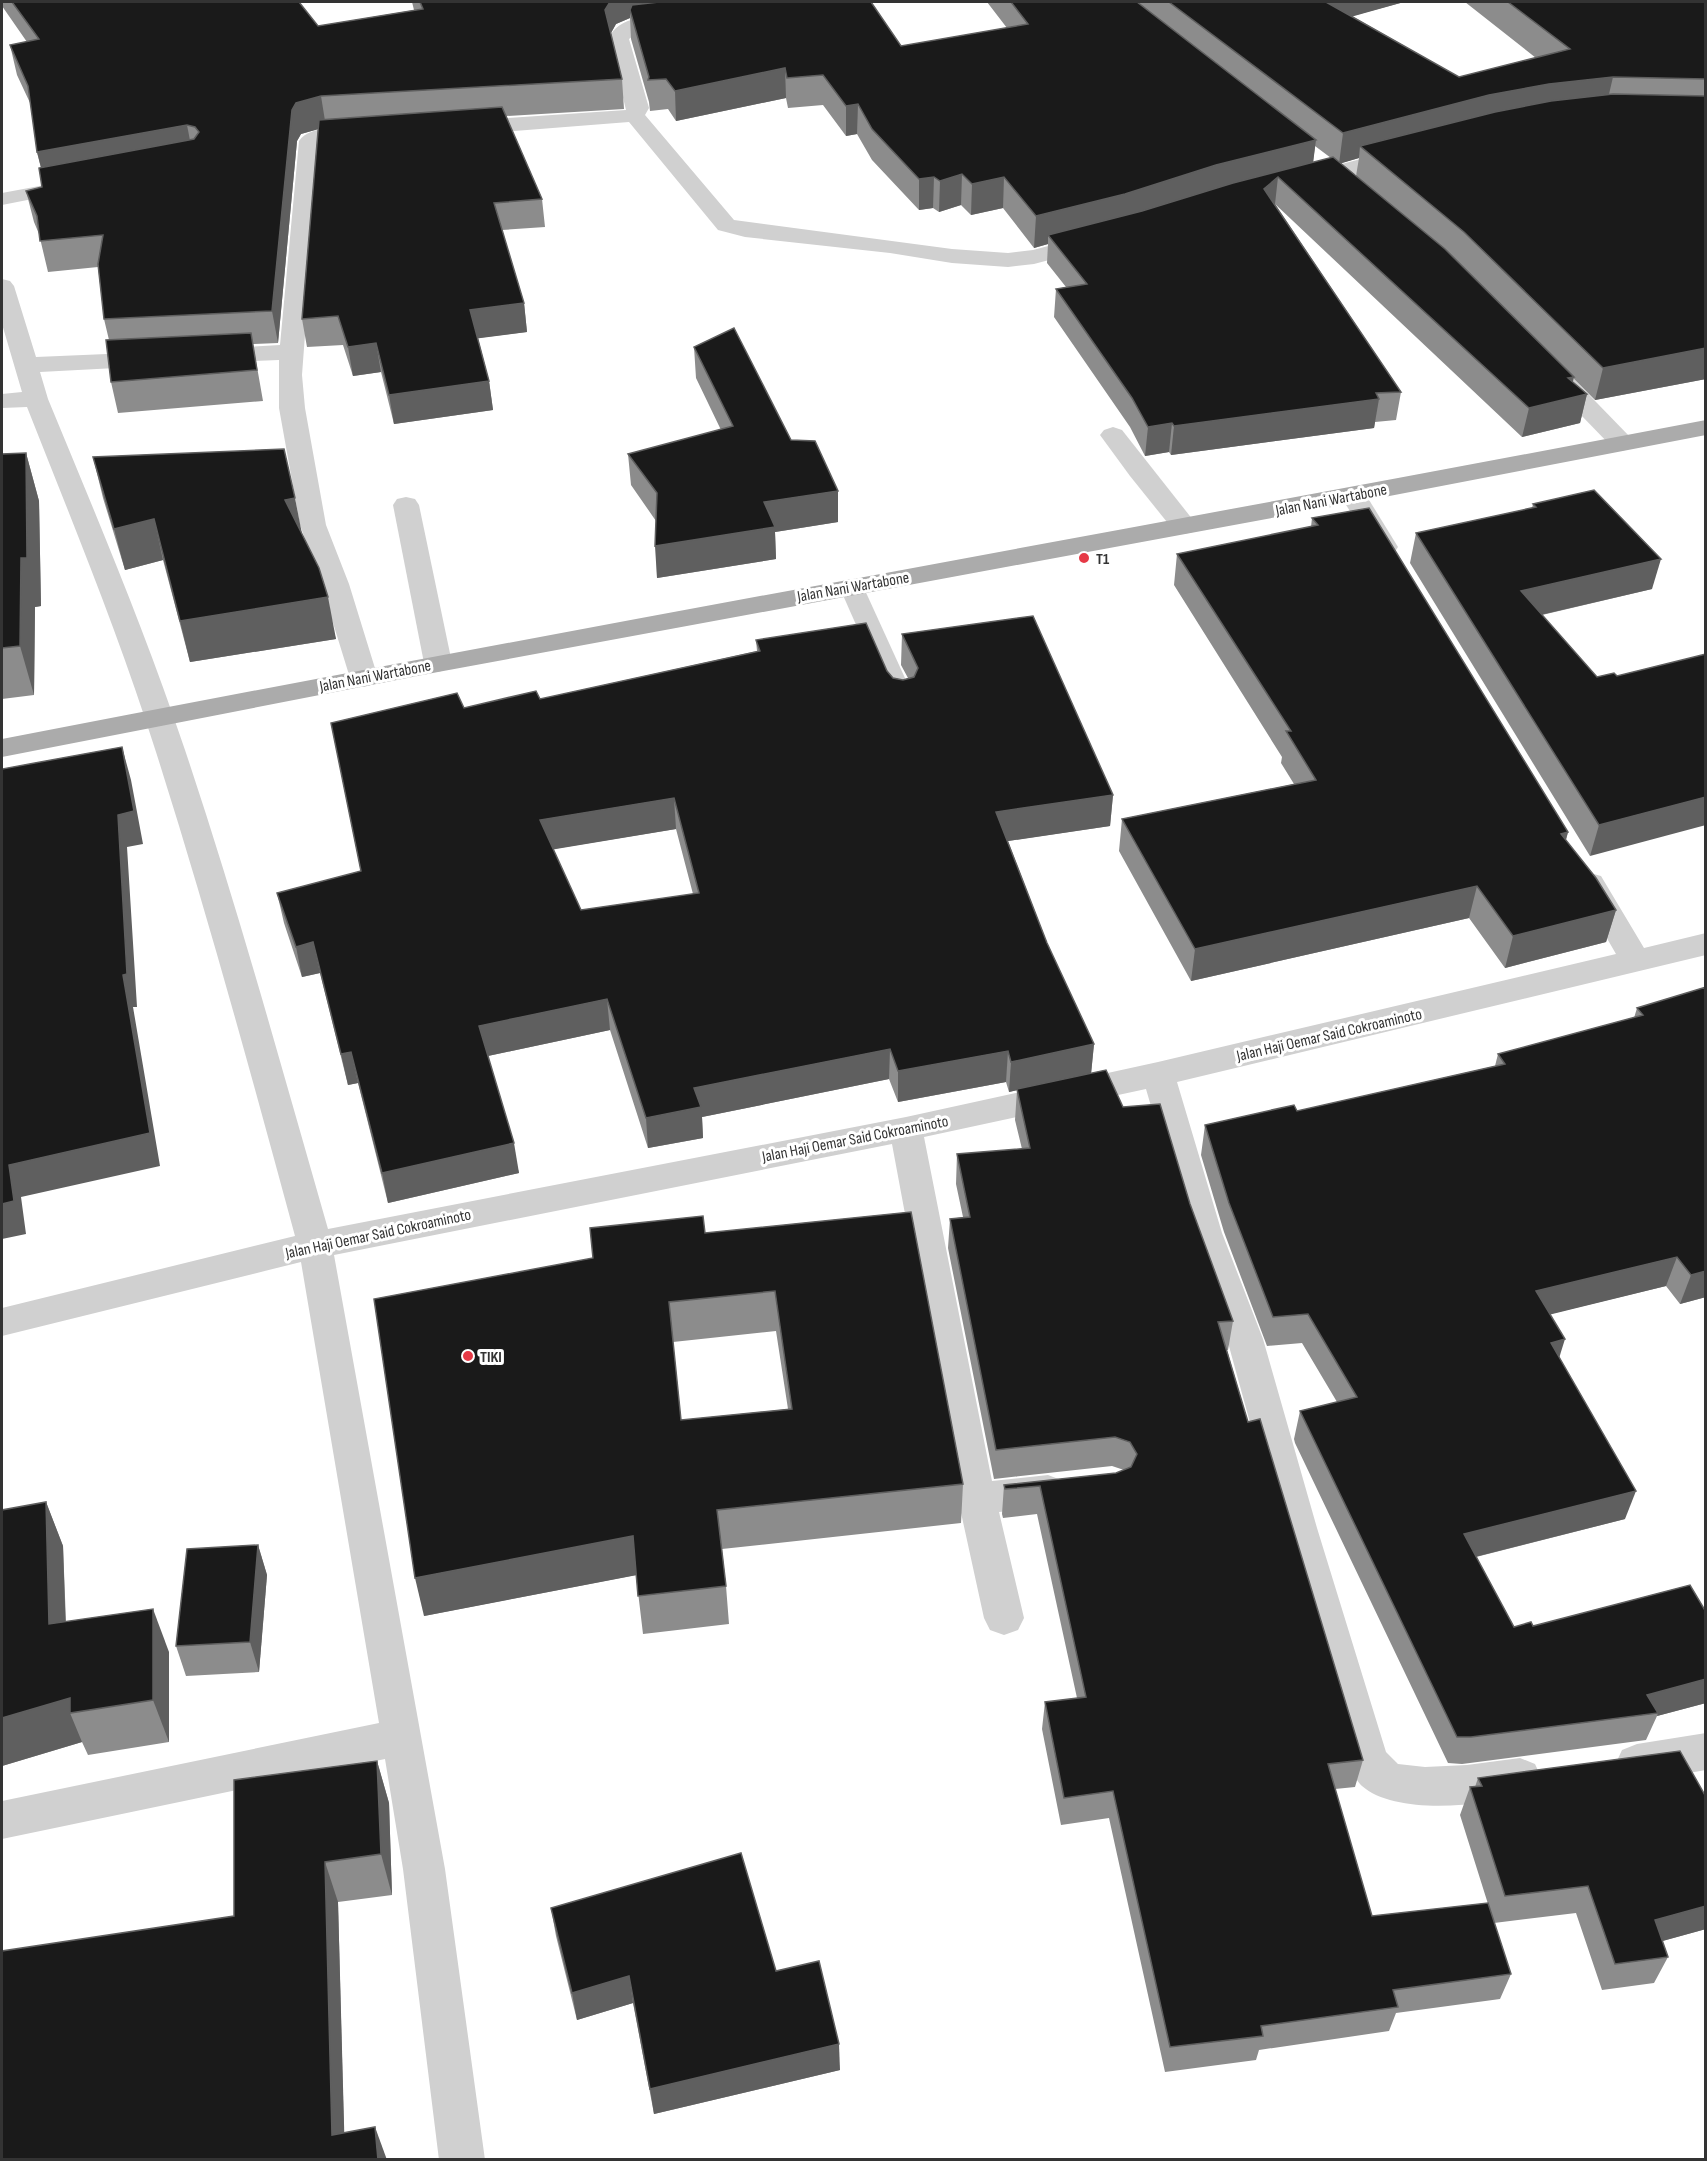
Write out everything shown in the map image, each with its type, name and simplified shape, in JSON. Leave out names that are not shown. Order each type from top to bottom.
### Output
[{"type":"main road","name":"Jalan Nani Wartabone","points":[[2,748],[438,663],[1353,495],[1706,427]]},
{"type":"street","points":[[634,115],[638,108],[619,39],[621,33],[634,25],[693,17]]},
{"type":"street","points":[[447,129],[611,119],[634,115]]},
{"type":"street","points":[[634,115],[726,225],[745,230],[1008,260],[1034,257],[1114,235]]},
{"type":"street","points":[[364,678],[335,584],[313,525],[292,408],[290,375],[310,141],[326,136],[380,133]]},
{"type":"street","points":[[1287,185],[1418,151]]},
{"type":"street","points":[[1313,159],[1357,192]]},
{"type":"street","points":[[2,286],[36,399],[82,510],[160,718],[238,970],[315,1245],[424,1869],[462,2160]]},
{"type":"street","points":[[25,365],[293,352]]},
{"type":"street","points":[[1541,360],[1622,443]]},
{"type":"street","points":[[2,401],[36,399]]},
{"type":"street","points":[[1113,435],[1184,526]]},
{"type":"street","points":[[1353,495],[1396,566]]},
{"type":"street","points":[[406,505],[438,663]]},
{"type":"street","points":[[1577,861],[1635,959]]},
{"type":"street","name":"Jalan Haji Oemar Said Cokroaminoto","points":[[2,1322],[315,1245],[906,1129],[1158,1074],[1706,944]]},
{"type":"street","points":[[1158,1074],[1205,1233],[1245,1339],[1298,1528],[1367,1757],[1377,1773],[1396,1783],[1462,1785],[1558,1773]]},
{"type":"street","points":[[906,1129],[977,1498],[1004,1618]]},
{"type":"street","points":[[977,1498],[1077,1488]]},
{"type":"street","points":[[2,1820],[400,1737]]},
{"type":"street","points":[[1603,1767],[1706,1751]]},
{"type":"lane","points":[[2,199],[86,183]]},
{"type":"lane","points":[[851,586],[902,700]]},
{"type":"building","points":[[12,2],[299,2],[318,26],[423,9],[420,2],[610,2],[605,10],[622,79],[321,96],[296,103],[292,110],[272,311],[104,319],[98,264],[103,235],[40,241],[37,216],[26,191],[42,187],[39,168],[194,139],[199,132],[195,127],[187,125],[37,152],[28,86],[10,45],[39,39]]},
{"type":"building","points":[[659,2],[871,2],[901,46],[1028,24],[1011,2],[1137,2],[1316,140],[1216,165],[1125,194],[1036,216],[1004,177],[972,184],[962,174],[940,181],[934,177],[919,179],[872,129],[858,104],[846,106],[823,75],[787,78],[785,68],[675,91],[666,79],[648,80],[630,10],[632,5]]},
{"type":"building","points":[[1169,2],[1326,2],[1459,77],[1570,49],[1508,2],[1706,2],[1706,79],[1613,77],[1549,84],[1489,95],[1343,133]]},
{"type":"building","points":[[1613,94],[1706,96],[1706,348],[1603,368],[1464,232],[1360,146],[1495,112],[1551,101]]},
{"type":"building","points":[[502,107],[542,199],[494,203],[524,303],[470,310],[489,381],[389,395],[376,343],[348,347],[338,316],[302,319],[319,120]]},
{"type":"building","points":[[1333,157],[1445,249],[1574,377],[1568,378],[1587,394],[1529,408],[1278,177],[1264,189],[1401,392],[1376,393],[1379,399],[1174,426],[1172,423],[1148,427],[1132,398],[1056,289],[1087,284],[1048,235]]},
{"type":"building","points":[[734,328],[791,440],[815,441],[838,491],[764,502],[775,527],[655,546],[657,493],[628,454],[733,426],[694,347]]},
{"type":"building","points":[[251,333],[257,370],[111,382],[106,340]]},
{"type":"building","points":[[284,449],[295,498],[285,500],[319,568],[328,597],[180,621],[154,519],[114,529],[93,457]]},
{"type":"building","points":[[26,453],[27,558],[21,558],[20,646],[2,648],[2,454]]},
{"type":"building","points":[[1594,490],[1661,559],[1521,591],[1597,677],[1614,673],[1617,676],[1706,654],[1706,797],[1599,825],[1416,533],[1536,507],[1533,504]]},
{"type":"building","points":[[1369,508],[1568,832],[1561,834],[1596,878],[1616,910],[1513,936],[1477,886],[1195,949],[1122,819],[1316,780],[1286,731],[1291,731],[1177,554],[1318,525],[1312,518]]},
{"type":"building","points":[[1033,616],[1113,795],[996,812],[1047,943],[1094,1044],[1011,1062],[1008,1051],[898,1071],[890,1049],[694,1088],[701,1107],[646,1118],[607,999],[479,1026],[514,1143],[382,1173],[351,1052],[341,1054],[313,942],[296,947],[277,893],[361,871],[331,723],[457,693],[464,708],[536,691],[540,699],[760,651],[756,640],[866,623],[887,671],[893,678],[903,680],[914,677],[918,668],[902,634]],"holes":[[[674,798],[699,893],[581,910],[540,820]]]},
{"type":"building","points":[[122,747],[134,811],[118,815],[127,974],[123,975],[150,1133],[9,1165],[14,1201],[2,1204],[2,769]]},
{"type":"building","points":[[1706,987],[1706,1271],[1691,1275],[1677,1257],[1536,1291],[1565,1339],[1551,1343],[1636,1491],[1464,1534],[1514,1627],[1531,1622],[1533,1626],[1690,1585],[1706,1612],[1706,1679],[1647,1695],[1658,1713],[1457,1737],[1300,1411],[1357,1397],[1308,1314],[1273,1317],[1229,1203],[1205,1125],[1294,1105],[1297,1111],[1505,1064],[1498,1054],[1643,1015],[1637,1008]]},
{"type":"building","points":[[1106,1070],[1123,1107],[1160,1104],[1190,1204],[1233,1321],[1218,1322],[1248,1422],[1260,1419],[1363,1760],[1328,1764],[1372,1916],[1488,1903],[1511,1974],[1393,1990],[1398,2007],[1261,2026],[1263,2036],[1170,2047],[1113,1791],[1064,1798],[1045,1702],[1086,1697],[1040,1486],[1005,1489],[1004,1485],[1116,1473],[1131,1467],[1137,1454],[1130,1442],[1115,1437],[996,1450],[950,1219],[970,1217],[957,1154],[1030,1148],[1017,1089]]},
{"type":"building","points":[[911,1212],[963,1484],[717,1510],[726,1586],[638,1596],[633,1536],[415,1578],[374,1299],[593,1258],[590,1228],[703,1216],[705,1233]],"holes":[[[775,1291],[792,1409],[681,1420],[669,1302]]]},
{"type":"building","points":[[46,1502],[49,1624],[153,1609],[153,1700],[70,1713],[70,1698],[2,1718],[2,1510]]},
{"type":"building","points":[[258,1545],[250,1642],[176,1646],[187,1549]]},
{"type":"building","points":[[1680,1751],[1706,1797],[1706,1906],[1655,1920],[1668,1957],[1615,1964],[1588,1886],[1505,1896],[1470,1787],[1482,1786],[1478,1778]]},
{"type":"building","points":[[377,1761],[381,1854],[325,1862],[332,2135],[375,2127],[378,2160],[2,2160],[2,1951],[234,1916],[234,1780]]},
{"type":"building","points":[[741,1853],[776,1971],[819,1961],[839,2044],[650,2089],[629,1976],[572,1993],[551,1908]]},
{"type":"place","name":"T1","points":[[1084,558]]},
{"type":"place","name":"TIKI","points":[[468,1356]]}]
